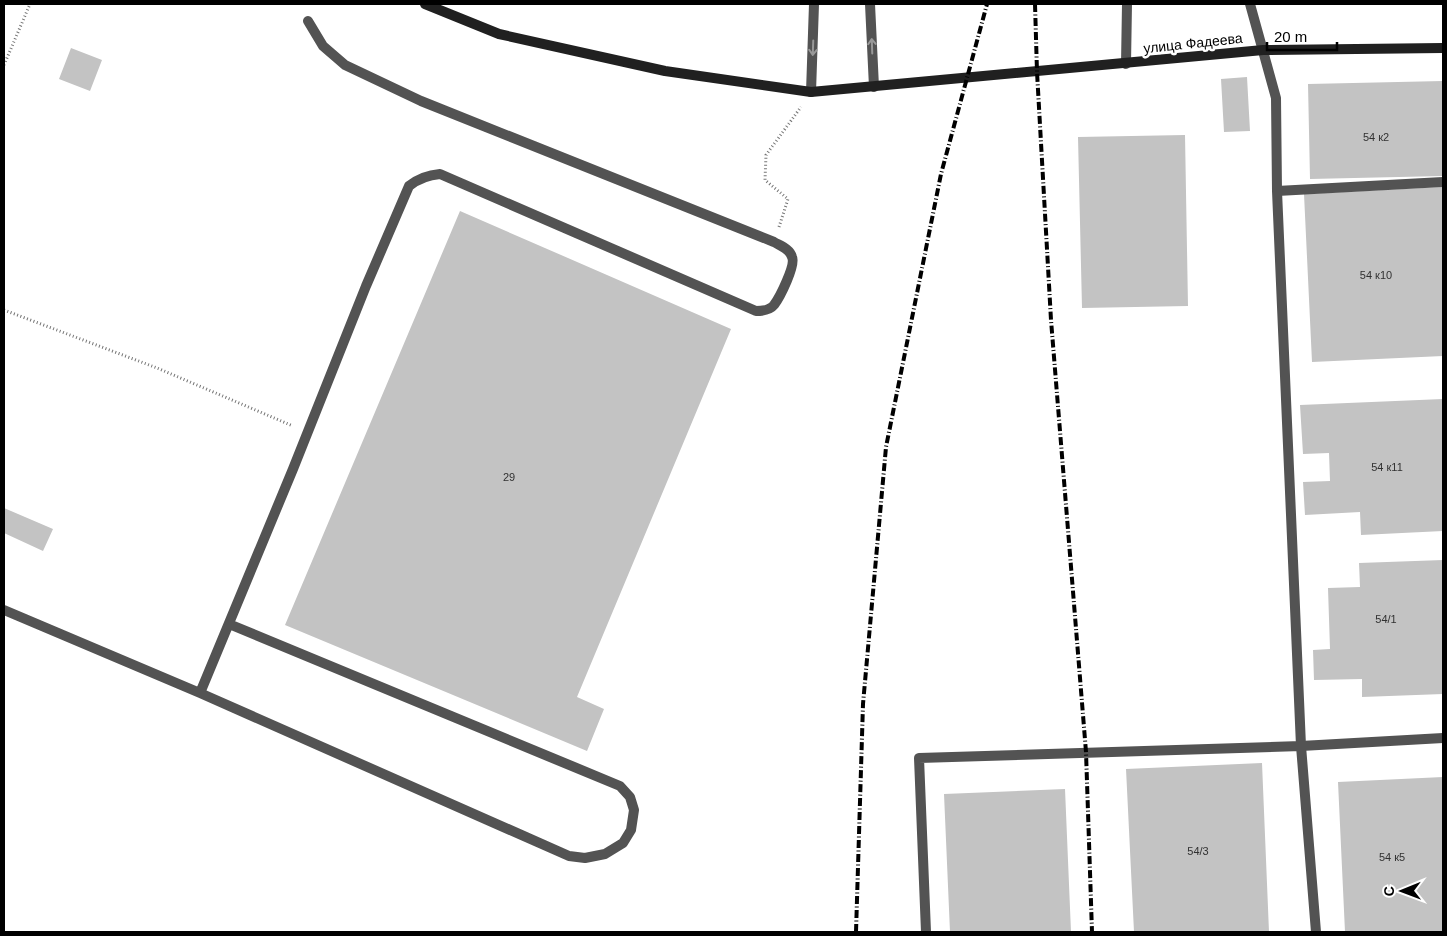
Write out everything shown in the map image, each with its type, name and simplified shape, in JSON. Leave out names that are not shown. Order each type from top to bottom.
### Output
[{"type":"street","name":"улица Фадеева","points":[[425,4],[499,34],[665,71],[811,92],[1263,50],[1443,48]]},
{"type":"lane","points":[[811,92],[814,4]]},
{"type":"lane","points":[[870,4],[874,87]]},
{"type":"lane","points":[[1126,64],[1127,4]]},
{"type":"lane","points":[[1250,4],[1276,98],[1277,190],[1301,746],[1316,932]]},
{"type":"lane","points":[[200,692],[363,294],[409,186],[417,180],[428,175],[440,174],[756,311],[766,311],[774,305],[792,270],[794,260],[792,254],[787,249],[774,242],[421,101],[344,65],[323,46],[308,21]]},
{"type":"lane","points":[[1277,190],[1443,182]]},
{"type":"lane","points":[[4,610],[200,692],[569,856],[585,858],[605,854],[623,843],[631,830],[634,810],[630,797],[620,786],[229,624]]},
{"type":"lane","points":[[926,932],[919,758],[1301,746],[1443,738]]},
{"type":"path","points":[[4,65],[30,4]]},
{"type":"path","points":[[774,242],[788,199],[765,180],[766,156],[811,92]]},
{"type":"path","points":[[4,310],[157,368],[308,432]]},
{"type":"building","points":[[71,48],[102,60],[90,91],[59,79]]},
{"type":"building","points":[[1247,77],[1250,131],[1224,132],[1221,79]]},
{"type":"building","points":[[1443,81],[1443,176],[1310,179],[1308,84]]},
{"type":"building","points":[[1185,135],[1188,306],[1082,308],[1078,137]]},
{"type":"building","points":[[1443,187],[1443,356],[1312,362],[1304,194]]},
{"type":"building","points":[[460,211],[731,329],[577,697],[604,709],[587,751],[285,625]]},
{"type":"building","points":[[1443,399],[1443,531],[1361,535],[1360,512],[1305,515],[1303,482],[1330,481],[1329,453],[1303,454],[1300,405]]},
{"type":"building","points":[[4,508],[53,529],[43,551],[4,533]]},
{"type":"building","points":[[1443,560],[1443,694],[1362,697],[1362,679],[1314,680],[1313,650],[1330,649],[1328,588],[1360,587],[1359,563]]},
{"type":"building","points":[[1262,763],[1269,932],[1134,932],[1126,769]]},
{"type":"building","points":[[1443,777],[1443,932],[1345,932],[1338,782]]},
{"type":"building","points":[[1065,789],[1071,932],[950,932],[944,794]]},
{"type":"railway","points":[[856,932],[863,704],[886,447],[941,174],[987,4]]},
{"type":"railway","points":[[1035,4],[1051,320],[1086,752],[1092,932]]}]
